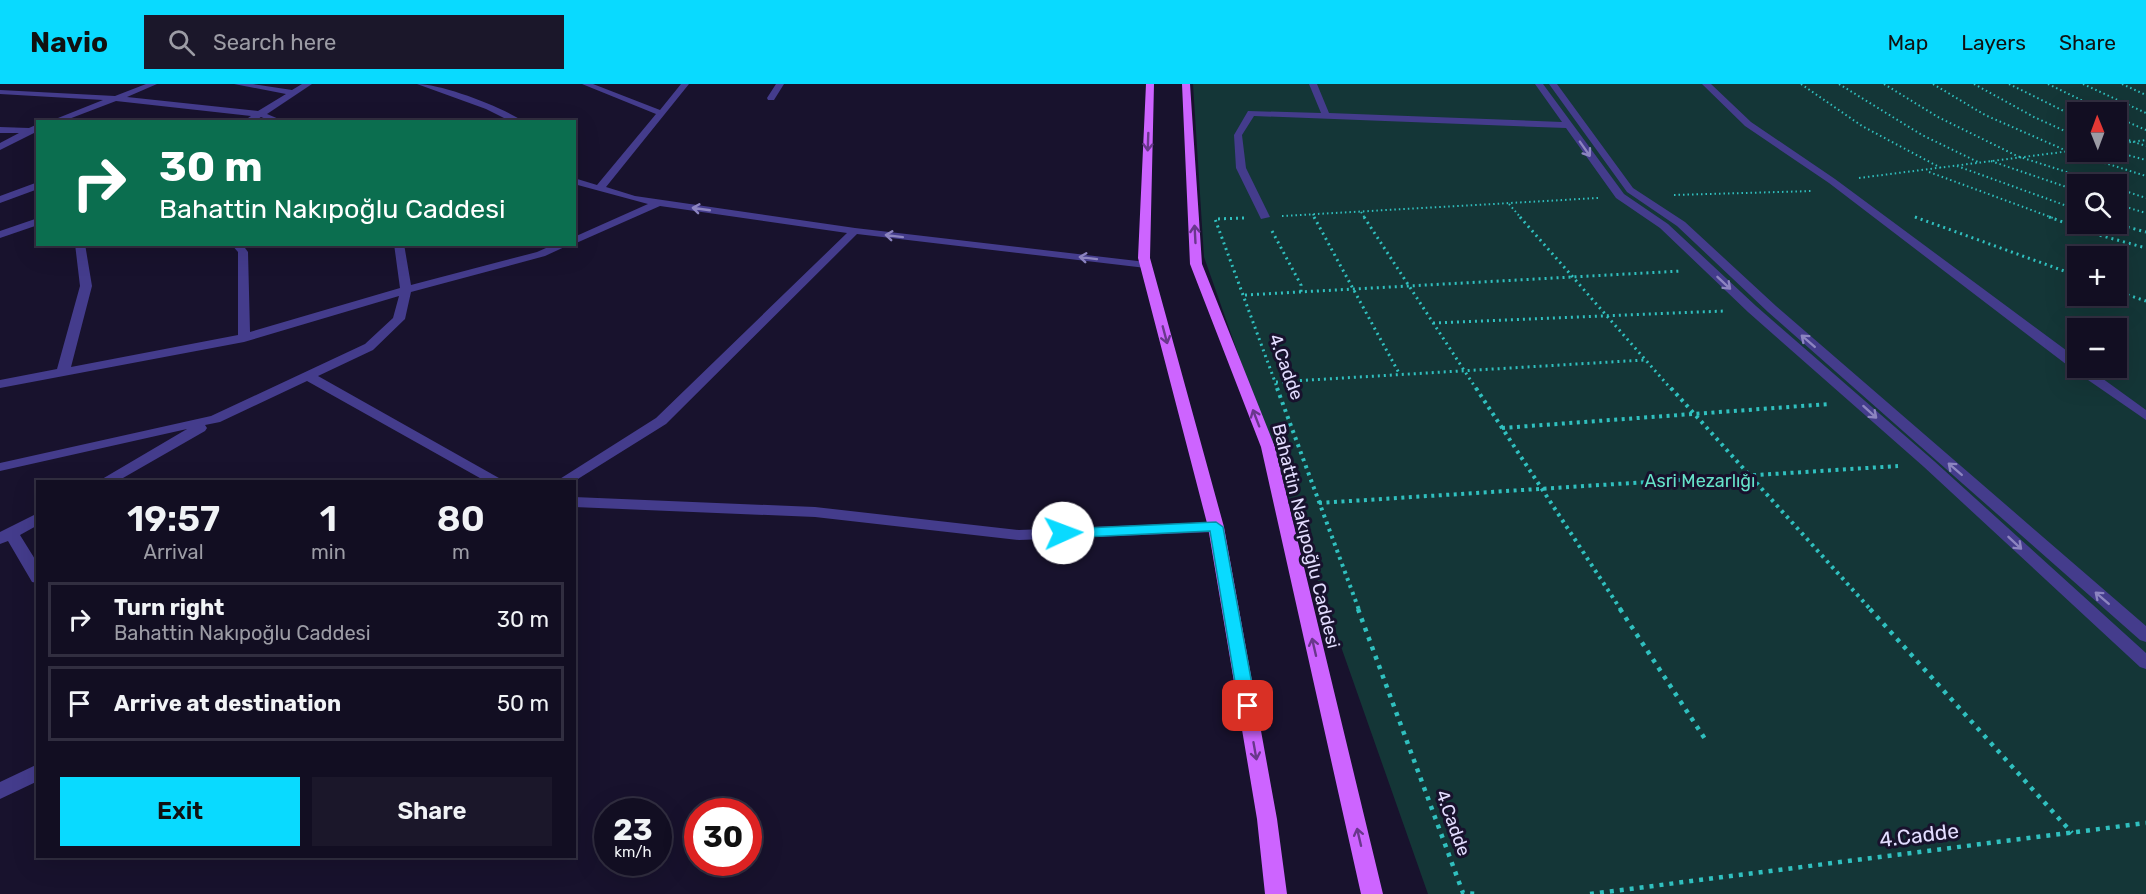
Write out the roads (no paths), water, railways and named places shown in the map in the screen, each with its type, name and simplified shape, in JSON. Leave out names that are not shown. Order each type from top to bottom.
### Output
[{"type":"main road","points":[[1150,84],[1144,258],[1216,527],[1267,819],[1276,894]]},
{"type":"main road","name":"Bahattin Nakıpoğlu Caddesi","points":[[1186,84],[1196,264],[1268,447],[1372,894]]},
{"type":"street","points":[[0,92],[21,84]]},
{"type":"street","points":[[57,120],[153,84]]},
{"type":"street","points":[[238,84],[293,93]]},
{"type":"street","points":[[250,120],[308,84]]},
{"type":"street","points":[[421,84],[489,107],[516,120]]},
{"type":"street","points":[[586,84],[661,113]]},
{"type":"street","points":[[600,188],[685,84]]},
{"type":"street","points":[[771,98],[780,84]]},
{"type":"street","points":[[1313,84],[1326,116]]},
{"type":"street","points":[[1539,84],[1621,197],[1664,226],[1752,309],[1929,464],[2146,663]]},
{"type":"street","points":[[1553,84],[1630,190],[1681,225],[1772,309],[2146,636]]},
{"type":"street","points":[[1706,84],[1748,124],[1832,181],[2067,358]]},
{"type":"street","points":[[0,92],[115,98],[260,114],[276,120]]},
{"type":"street","points":[[1265,217],[1241,168],[1238,135],[1251,114],[1569,125]]},
{"type":"street","points":[[0,130],[33,129]]},
{"type":"street","points":[[0,147],[33,129]]},
{"type":"street","points":[[576,182],[634,199],[855,231],[1146,265]]},
{"type":"street","points":[[0,200],[36,186]]},
{"type":"street","points":[[576,240],[658,202]]},
{"type":"street","points":[[0,235],[36,222]]},
{"type":"street","points":[[565,480],[661,421],[855,231]]},
{"type":"street","points":[[63,372],[86,286],[80,246]]},
{"type":"street","points":[[238,246],[243,252],[244,338]]},
{"type":"street","points":[[108,480],[215,419],[369,347],[399,319],[406,290],[399,246]]},
{"type":"street","points":[[0,384],[244,338],[406,290],[541,254],[561,246]]},
{"type":"street","points":[[308,376],[495,480]]},
{"type":"street","points":[[2094,378],[2146,416]]},
{"type":"street","points":[[0,467],[215,419]]},
{"type":"street","points":[[576,502],[815,512],[1019,535],[1216,527]]},
{"type":"street","points":[[36,519],[5,536],[36,575]]},
{"type":"street","points":[[0,791],[36,773]]},
{"type":"park label","name":"Asri Mezarlığı","points":[[1700,481]]}]
